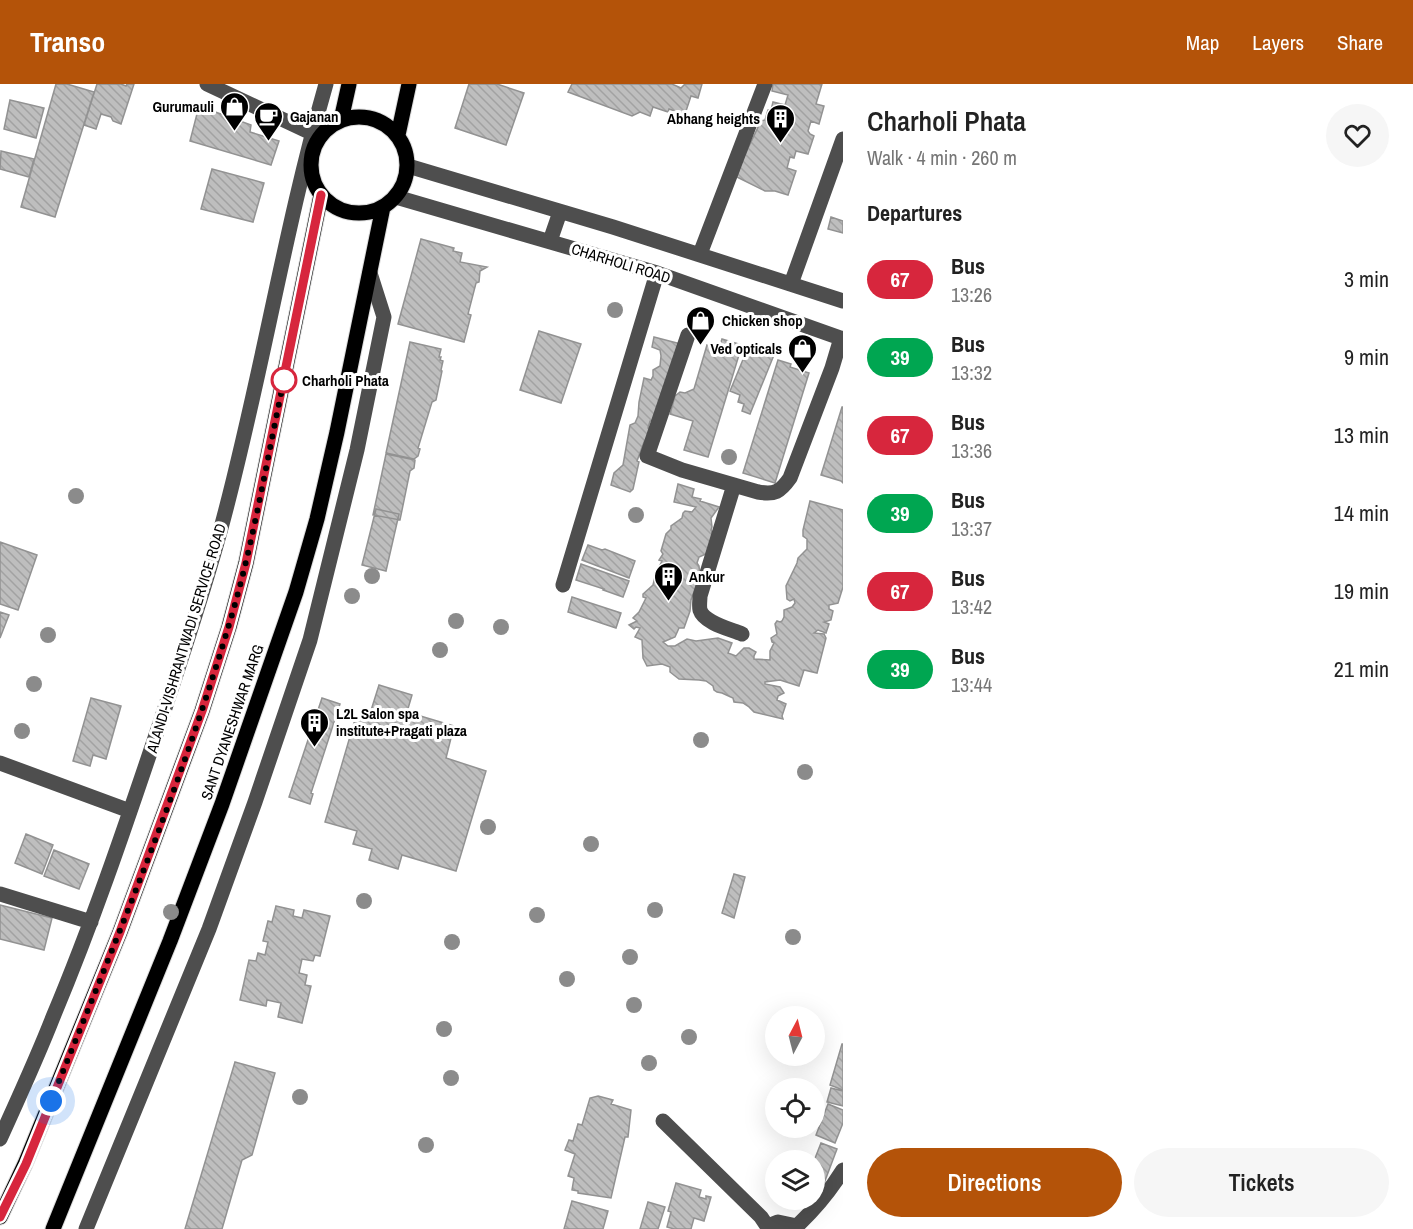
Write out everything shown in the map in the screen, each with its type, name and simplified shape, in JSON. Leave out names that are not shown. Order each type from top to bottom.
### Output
[{"type":"main road","points":[[341,120],[349,84]]},
{"type":"main road","points":[[398,135],[410,87]]},
{"type":"main road","points":[[356,117],[372,118],[386,125],[398,135],[405,150],[408,166],[405,183],[396,197],[383,207],[368,213],[351,213],[335,207],[321,195],[314,184],[311,169],[316,135],[341,120],[356,117]]},
{"type":"main road","points":[[0,1217],[26,1164],[120,932],[202,711],[229,627],[246,563],[321,195]]},
{"type":"main road","name":"SANT DYANESHWAR MARG","points":[[53,1229],[170,941],[218,815],[296,592],[317,519],[337,432],[383,207]]},
{"type":"street","points":[[207,84],[316,135]]},
{"type":"street","name":"ALANDI-VISHRANTWADI SERVICE ROAD","points":[[0,1139],[53,1018],[91,922],[194,622],[222,524],[279,277],[316,135],[326,84]]},
{"type":"street","points":[[700,254],[765,84]]},
{"type":"street","points":[[791,284],[843,139]]},
{"type":"street","name":"CHARHOLI ROAD","points":[[408,166],[613,227],[843,301]]},
{"type":"street","name":"CHARHOLI ROAD","points":[[396,197],[657,273],[842,338]]},
{"type":"street","points":[[550,241],[560,212]]},
{"type":"street","points":[[86,1229],[209,929],[310,640],[357,450],[384,318],[370,273]]},
{"type":"street","points":[[563,585],[657,273]]},
{"type":"street","points":[[688,335],[647,456],[682,470],[770,494],[784,487],[790,478],[842,338]]},
{"type":"street","points":[[734,485],[699,603],[700,612],[706,618],[715,624],[742,634]]},
{"type":"street","points":[[0,763],[130,811]]},
{"type":"street","points":[[0,894],[91,922]]},
{"type":"street","points":[[663,1121],[761,1217],[769,1228],[778,1222],[797,1226],[812,1212],[843,1170]]},
{"type":"building","points":[[56,84],[67,84],[94,92],[55,217],[21,207]]},
{"type":"building","points":[[97,84],[126,86],[134,84],[121,124],[101,114],[96,129],[84,125]]},
{"type":"building","points":[[469,84],[497,84],[524,93],[506,145],[455,128]]},
{"type":"building","points":[[572,84],[672,84],[681,88],[685,84],[702,84],[698,98],[691,96],[683,120],[692,124],[682,120],[684,114],[669,109],[668,112],[653,107],[650,116],[640,112],[632,116],[568,92]]},
{"type":"building","name":"Abhang heights","points":[[773,84],[822,84],[816,104],[824,106],[819,124],[811,121],[808,131],[814,136],[808,154],[796,151],[794,158],[790,157],[787,168],[796,171],[788,195],[765,191],[737,177],[741,163],[761,121],[765,120],[773,102],[785,105],[788,95],[772,91]]},
{"type":"building","points":[[10,100],[44,108],[36,138],[4,129]]},
{"type":"building","points":[[199,106],[251,125],[250,132],[279,141],[271,165],[190,141]]},
{"type":"building","points":[[1,151],[34,159],[29,177],[0,169]]},
{"type":"building","points":[[212,169],[264,183],[253,222],[201,209]]},
{"type":"building","points":[[831,217],[843,221],[843,233],[828,229]]},
{"type":"building","points":[[421,239],[454,248],[453,251],[462,253],[460,262],[487,267],[480,271],[479,282],[476,283],[464,342],[398,324]]},
{"type":"building","points":[[539,331],[581,344],[561,403],[520,390]]},
{"type":"building","points":[[654,337],[681,344],[654,420],[650,421],[648,428],[652,429],[637,461],[639,462],[633,489],[630,492],[611,485],[614,473],[623,465],[630,425],[635,423],[638,416],[644,378],[651,380],[653,370],[660,366],[660,350],[652,347]]},
{"type":"building","points":[[722,339],[742,345],[708,457],[684,450],[693,421],[670,414],[675,396],[680,392],[685,393],[694,389],[707,345],[719,348]]},
{"type":"building","points":[[410,342],[441,349],[439,357],[443,361],[436,400],[432,402],[418,448],[420,449],[418,456],[414,459],[386,453]]},
{"type":"building","points":[[749,345],[774,355],[750,414],[742,411],[744,404],[738,402],[740,395],[730,391]]},
{"type":"building","points":[[778,360],[791,364],[790,367],[809,373],[775,483],[743,473]]},
{"type":"building","points":[[843,407],[843,483],[821,475]]},
{"type":"building","points":[[386,454],[415,460],[414,468],[410,471],[400,520],[373,515]]},
{"type":"building","name":"Ankur","points":[[678,484],[694,489],[692,497],[719,507],[711,518],[713,535],[706,554],[699,557],[697,563],[700,576],[684,628],[679,628],[675,637],[663,642],[668,646],[675,646],[687,639],[696,641],[718,638],[732,643],[728,653],[736,656],[744,648],[749,648],[756,652],[754,659],[770,660],[770,651],[774,643],[771,638],[777,634],[775,624],[777,621],[782,621],[784,610],[795,603],[794,599],[790,601],[787,599],[786,586],[798,558],[807,549],[807,539],[803,536],[803,530],[810,501],[843,510],[843,587],[838,603],[829,605],[829,609],[833,611],[831,620],[824,622],[829,624],[826,633],[818,630],[814,633],[824,634],[826,638],[817,673],[804,670],[799,686],[780,680],[765,682],[765,684],[780,687],[784,693],[778,696],[777,700],[786,704],[783,719],[754,712],[743,703],[734,702],[733,698],[717,692],[706,681],[679,679],[670,672],[670,667],[662,664],[647,666],[643,658],[642,640],[635,637],[640,628],[634,629],[629,625],[637,621],[633,618],[646,598],[643,594],[653,585],[662,561],[659,560],[663,554],[661,551],[666,534],[671,526],[682,518],[685,511],[692,512],[696,507],[674,502]]},
{"type":"building","points":[[376,509],[399,514],[386,571],[362,565]]},
{"type":"building","points":[[0,542],[37,555],[18,610],[0,604]]},
{"type":"building","points":[[588,545],[635,561],[629,578],[582,560]]},
{"type":"building","points":[[581,564],[629,581],[623,597],[576,580]]},
{"type":"building","points":[[572,597],[621,613],[616,628],[568,612]]},
{"type":"building","points":[[0,612],[9,615],[0,638]]},
{"type":"building","points":[[379,685],[412,695],[407,712],[454,726],[446,758],[486,771],[456,871],[402,855],[398,869],[369,860],[372,849],[353,844],[357,831],[325,822],[356,716],[368,720]]},
{"type":"building","points":[[91,698],[121,706],[106,759],[93,755],[90,766],[73,761]]},
{"type":"building","name":"L2L Salon spa institute+Pragati plaza","points":[[322,698],[340,704],[311,793],[313,794],[310,804],[289,797]]},
{"type":"building","points":[[26,834],[53,845],[42,874],[15,863]]},
{"type":"building","points":[[54,850],[89,864],[79,889],[44,876]]},
{"type":"building","points":[[734,874],[745,877],[734,918],[722,913]]},
{"type":"building","points":[[0,905],[52,918],[44,950],[0,939]]},
{"type":"building","points":[[276,906],[294,910],[293,916],[302,918],[304,910],[330,916],[320,956],[315,955],[313,961],[302,959],[299,973],[307,975],[305,985],[311,986],[302,1023],[278,1017],[281,1003],[267,1000],[266,1006],[240,1000],[249,960],[256,961],[258,953],[265,955],[268,942],[263,941],[268,921],[272,922]]},
{"type":"building","points":[[843,1044],[843,1090],[830,1085]]},
{"type":"building","points":[[235,1062],[275,1073],[252,1155],[242,1160],[222,1229],[185,1229]]},
{"type":"building","points":[[831,1088],[843,1091],[843,1106],[827,1102]]},
{"type":"building","points":[[598,1096],[613,1100],[611,1104],[631,1110],[628,1137],[625,1137],[611,1198],[572,1190],[574,1178],[568,1176],[575,1154],[565,1150],[569,1140],[573,1141],[578,1124],[582,1125],[590,1098]]},
{"type":"building","points":[[828,1104],[843,1110],[843,1123],[835,1143],[823,1138],[825,1138],[825,1112]]},
{"type":"building","points":[[821,1143],[837,1149],[825,1181],[825,1150],[818,1150]]},
{"type":"building","points":[[676,1183],[701,1190],[699,1197],[706,1199],[706,1196],[711,1197],[704,1221],[694,1218],[691,1229],[667,1227],[671,1212],[668,1211]]},
{"type":"building","points":[[572,1201],[608,1211],[603,1229],[564,1229]]},
{"type":"building","points":[[648,1202],[665,1207],[658,1229],[640,1229]]},
{"type":"bus line","name":"67","points":[[0,1217],[26,1164],[120,932],[202,711],[229,627],[246,563],[321,195]]},
{"type":"place","name":"Gurumauli","points":[[235,132]]},
{"type":"place","name":"Gajanan","points":[[269,142]]},
{"type":"place","name":"Abhang heights","points":[[781,144]]},
{"type":"place","name":"Chicken shop","points":[[701,346]]},
{"type":"place","name":"Ved opticals","points":[[803,374]]},
{"type":"place","name":"Charholi Phata","points":[[284,380]]},
{"type":"place","name":"Ankur","points":[[668,602]]},
{"type":"place","name":"L2L Salon spa institute+Pragati plaza","points":[[315,748]]},
{"type":"route","points":[[51,1101],[120,932],[202,711],[229,627],[246,563],[284,380]]}]
